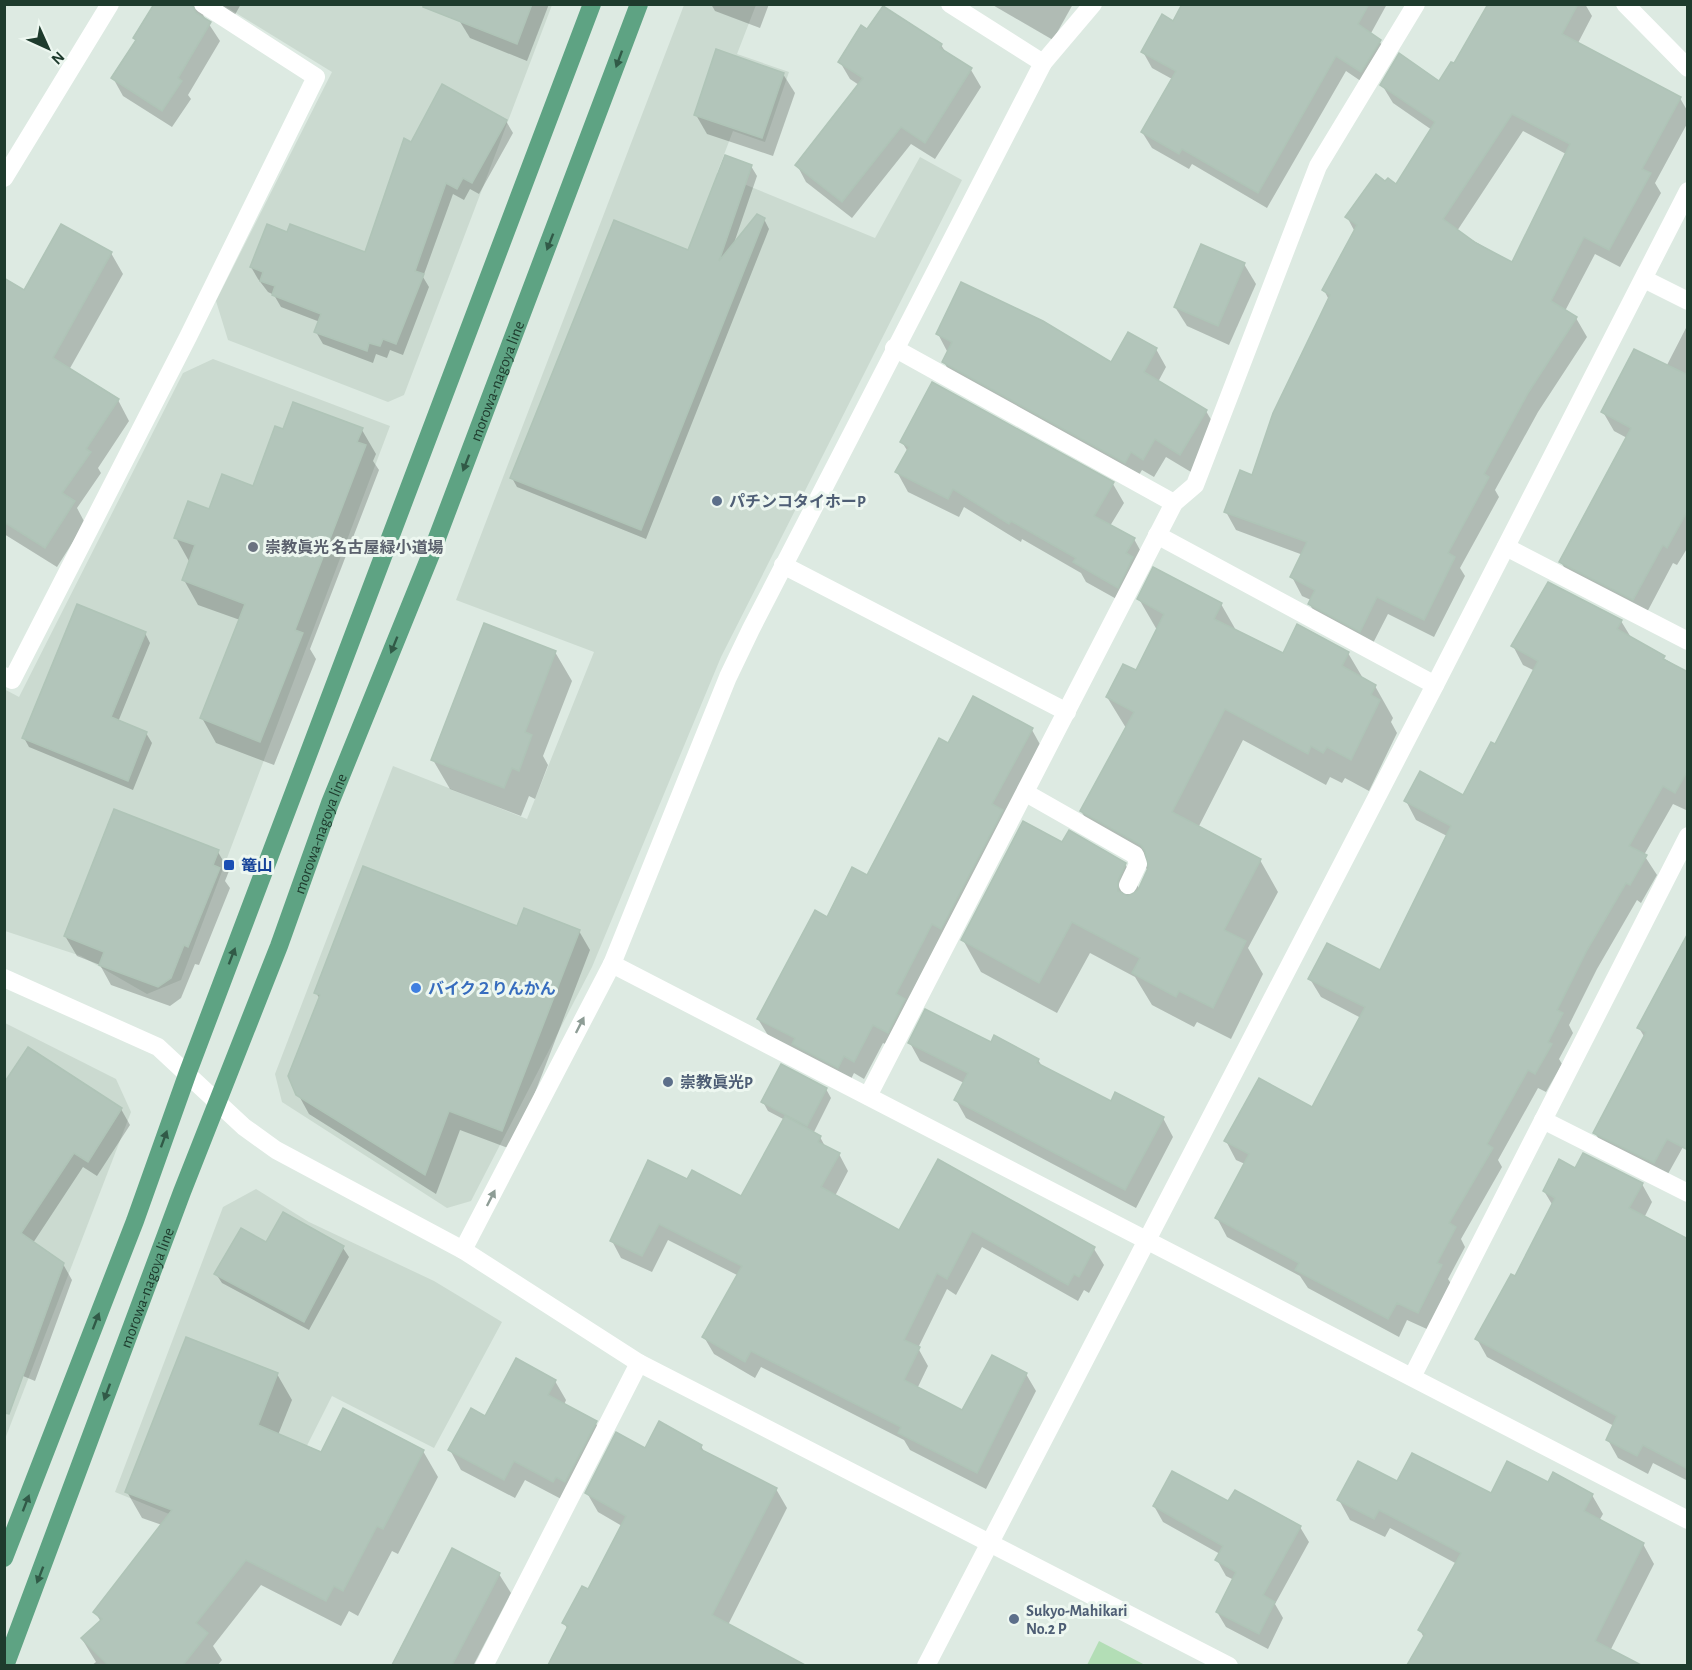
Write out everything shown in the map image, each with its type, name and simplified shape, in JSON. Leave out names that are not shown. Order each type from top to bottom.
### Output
[{"type":"main road","name":"morowa-nagoya line","points":[[4,1558],[135,1221],[188,1072],[592,4]]},
{"type":"main road","name":"morowa-nagoya line","points":[[5,1665],[216,1102],[279,946],[330,802],[439,534],[639,4]]},
{"type":"street","points":[[4,178],[110,4]]},
{"type":"street","points":[[4,676],[12,680],[188,337],[316,77],[203,4]]},
{"type":"street","points":[[950,4],[1043,63]]},
{"type":"street","points":[[463,1250],[612,964],[728,678],[783,565],[1043,63],[1093,4]]},
{"type":"street","points":[[868,1096],[1174,503],[1195,484],[1318,166],[1416,4]]},
{"type":"street","points":[[1624,4],[1688,68]]},
{"type":"street","points":[[926,1665],[1435,685],[1688,191]]},
{"type":"street","points":[[1644,279],[1688,302]]},
{"type":"street","points":[[894,348],[1174,503]]},
{"type":"street","points":[[1158,535],[1435,685]]},
{"type":"street","points":[[1506,547],[1688,641]]},
{"type":"street","points":[[783,565],[1067,712]]},
{"type":"street","points":[[1026,793],[1135,855],[1138,864],[1128,885]]},
{"type":"street","points":[[1412,1377],[1688,836]]},
{"type":"street","points":[[612,964],[1688,1520]]},
{"type":"street","points":[[4,978],[158,1047],[188,1072],[244,1127],[276,1150],[463,1250],[639,1363],[1229,1665]]},
{"type":"street","points":[[1543,1120],[1688,1193]]},
{"type":"street","points":[[490,1663],[639,1363]]},
{"type":"shaded area","points":[[223,5],[552,5],[404,395],[388,402],[228,340],[216,301],[332,72]]},
{"type":"shaded area","points":[[684,5],[756,5],[737,54],[789,72],[765,142],[733,131],[717,173],[875,238],[920,157],[962,180],[721,657],[592,967],[471,1201],[447,1208],[282,1102],[275,1074],[393,766],[527,819],[594,652],[456,600]]},
{"type":"shaded area","points":[[213,359],[390,426],[181,980],[147,994],[81,956],[5,931],[4,689],[19,697],[183,373]]},
{"type":"shaded area","points":[[5,1023],[116,1079],[131,1112],[5,1439]]},
{"type":"shaded area","points":[[256,1189],[309,1222],[434,1281],[502,1322],[434,1448],[332,1396],[255,1549],[115,1492],[223,1207]]},
{"type":"green space","points":[[1099,1641],[1145,1665],[1087,1665]]},
{"type":"building","points":[[154,4],[192,4],[196,13],[211,22],[178,78],[182,81],[162,111],[111,78],[136,40],[133,38]]},
{"type":"building","points":[[423,4],[532,4],[517,44],[423,7]]},
{"type":"building","points":[[1182,4],[1369,4],[1358,24],[1381,40],[1361,72],[1336,56],[1258,193],[1182,149],[1179,154],[1141,132],[1176,71],[1141,52],[1162,14],[1173,21]]},
{"type":"building","points":[[1488,4],[1578,4],[1562,34],[1681,97],[1642,169],[1651,173],[1609,250],[1584,237],[1551,301],[1577,317],[1528,393],[1484,474],[1489,477],[1448,553],[1455,557],[1424,620],[1377,597],[1360,632],[1308,604],[1315,590],[1290,577],[1307,542],[1224,512],[1240,470],[1252,475],[1273,413],[1330,295],[1322,290],[1357,225],[1345,217],[1376,174],[1385,181],[1388,178],[1396,184],[1435,122],[1380,85],[1399,53],[1439,81],[1451,62],[1454,63]],"holes":[[[1512,114],[1570,144],[1512,262],[1476,243],[1443,219]]]},
{"type":"building","points":[[883,6],[942,44],[940,48],[972,68],[925,143],[901,127],[842,202],[795,165],[863,78],[838,62],[861,25],[867,29]]},
{"type":"building","points":[[716,49],[784,73],[762,138],[694,115]]},
{"type":"building","points":[[442,84],[507,120],[472,183],[463,178],[457,189],[446,183],[415,271],[424,274],[396,344],[383,339],[380,346],[369,343],[367,351],[314,332],[321,314],[272,295],[275,286],[260,281],[263,272],[250,267],[267,224],[287,232],[290,224],[365,252],[404,138],[411,142]]},
{"type":"building","points":[[725,155],[752,165],[719,261],[757,214],[765,218],[641,530],[510,478],[614,220],[688,250]]},
{"type":"building","points":[[61,224],[112,252],[53,358],[119,399],[86,449],[91,452],[62,493],[75,501],[45,548],[4,522],[4,278],[24,290]]},
{"type":"building","points":[[1201,244],[1245,263],[1218,326],[1174,307]]},
{"type":"building","points":[[961,282],[1043,321],[1111,362],[1128,332],[1157,348],[1144,372],[1207,410],[1180,455],[1155,439],[1143,460],[1131,452],[1125,463],[942,362],[952,342],[936,334]]},
{"type":"building","points":[[1634,349],[1688,375],[1688,510],[1667,548],[1663,545],[1633,600],[1559,562],[1631,428],[1601,412]]},
{"type":"building","points":[[932,382],[1114,482],[1094,516],[1135,538],[1126,553],[1133,557],[1118,588],[1073,562],[1076,558],[1011,521],[1009,524],[953,489],[948,499],[895,472],[909,447],[900,442]]},
{"type":"building","points":[[293,402],[363,428],[357,442],[366,445],[295,630],[303,633],[260,742],[200,718],[245,604],[182,580],[195,545],[174,538],[188,501],[209,509],[222,474],[253,486],[275,426],[283,429]]},
{"type":"building","points":[[1153,567],[1222,603],[1214,619],[1283,653],[1297,624],[1349,652],[1342,666],[1376,685],[1371,695],[1380,700],[1351,760],[1327,747],[1323,753],[1311,746],[1308,754],[1225,709],[1172,812],[1261,859],[1224,930],[1246,941],[1213,1008],[1179,991],[1176,997],[1132,973],[1140,958],[1072,922],[1039,983],[961,940],[1023,821],[1062,842],[1069,830],[1126,863],[1118,881],[1118,891],[1128,896],[1138,890],[1148,868],[1145,851],[1141,845],[1080,811],[1134,712],[1106,697],[1123,664],[1136,670],[1164,614],[1137,599]]},
{"type":"building","points":[[1548,582],[1622,620],[1617,629],[1665,656],[1663,659],[1688,672],[1688,770],[1675,793],[1663,786],[1629,846],[1647,855],[1630,885],[1626,883],[1587,950],[1557,1010],[1563,1013],[1548,1042],[1552,1044],[1535,1074],[1528,1070],[1487,1144],[1493,1148],[1449,1223],[1456,1227],[1437,1263],[1442,1265],[1418,1313],[1397,1303],[1388,1319],[1295,1270],[1299,1263],[1215,1218],[1249,1154],[1224,1141],[1259,1078],[1312,1107],[1365,1007],[1308,979],[1327,943],[1380,970],[1451,826],[1404,801],[1420,771],[1463,795],[1491,742],[1495,744],[1538,661],[1511,646]]},
{"type":"building","points":[[77,604],[146,632],[111,717],[147,732],[128,781],[22,738]]},
{"type":"building","points":[[484,623],[556,651],[525,732],[532,735],[519,771],[512,768],[504,788],[431,760]]},
{"type":"building","points":[[973,696],[1033,728],[992,804],[1003,810],[941,929],[932,924],[896,994],[905,999],[888,1033],[873,1025],[854,1062],[844,1056],[838,1068],[792,1044],[795,1038],[757,1019],[815,910],[827,917],[852,867],[867,875],[939,738],[948,743]]},
{"type":"building","points":[[114,809],[219,850],[213,865],[220,868],[188,947],[184,945],[171,978],[158,987],[99,965],[104,952],[64,936]]},
{"type":"building","points":[[363,866],[517,926],[524,908],[580,930],[502,1131],[449,1111],[425,1175],[296,1095],[288,1076],[320,995],[314,993]]},
{"type":"building","points":[[1688,933],[1688,1150],[1667,1139],[1654,1163],[1593,1133],[1646,1032],[1637,1028]]},
{"type":"building","points":[[925,1009],[991,1042],[994,1035],[1039,1059],[1037,1063],[1111,1101],[1115,1092],[1164,1117],[1125,1190],[954,1100],[968,1073],[908,1043]]},
{"type":"building","points":[[28,1047],[122,1108],[88,1162],[74,1153],[21,1233],[64,1263],[9,1414],[4,1413],[4,1083]]},
{"type":"building","points":[[781,1064],[827,1088],[807,1126],[761,1102]]},
{"type":"building","points":[[785,1116],[821,1136],[818,1142],[840,1153],[821,1187],[899,1230],[938,1159],[1095,1247],[1079,1277],[1074,1274],[1068,1285],[972,1231],[947,1279],[937,1273],[904,1340],[920,1347],[904,1380],[962,1410],[992,1355],[1027,1373],[977,1473],[898,1433],[901,1427],[751,1351],[745,1362],[702,1337],[742,1266],[659,1224],[642,1256],[610,1241],[648,1160],[687,1179],[692,1170],[741,1196]]},
{"type":"building","points":[[1583,1153],[1643,1183],[1629,1208],[1688,1239],[1688,1469],[1643,1445],[1637,1456],[1606,1440],[1617,1416],[1475,1339],[1511,1274],[1515,1276],[1555,1198],[1543,1191],[1559,1159],[1575,1168]]},
{"type":"building","points":[[283,1212],[344,1246],[304,1322],[214,1274],[241,1228],[266,1242]]},
{"type":"building","points":[[186,1337],[278,1373],[258,1425],[321,1452],[343,1408],[424,1450],[383,1529],[377,1526],[343,1591],[334,1586],[326,1601],[246,1560],[196,1623],[208,1633],[183,1665],[108,1665],[81,1638],[102,1619],[93,1612],[172,1510],[125,1492]]},
{"type":"building","points":[[516,1358],[556,1380],[548,1395],[597,1421],[565,1482],[556,1477],[553,1482],[514,1461],[504,1480],[448,1450],[471,1408],[485,1416]]},
{"type":"building","points":[[659,1421],[702,1445],[700,1449],[777,1488],[712,1615],[805,1665],[548,1665],[568,1626],[562,1623],[582,1586],[588,1589],[626,1516],[585,1493],[616,1432],[645,1448]]},
{"type":"building","points":[[1412,1453],[1491,1493],[1507,1461],[1548,1482],[1553,1472],[1593,1494],[1584,1511],[1644,1543],[1595,1641],[1641,1665],[1407,1665],[1425,1634],[1418,1630],[1461,1553],[1379,1510],[1374,1519],[1337,1500],[1358,1461],[1397,1481]]},
{"type":"building","points":[[1172,1471],[1228,1501],[1235,1490],[1301,1526],[1263,1595],[1275,1602],[1259,1634],[1216,1612],[1236,1572],[1215,1560],[1223,1546],[1153,1506]]},
{"type":"building","points":[[452,1548],[500,1573],[480,1612],[452,1665],[392,1665]]},
{"type":"place","name":"パチンコタイホーP","points":[[717,501]]},
{"type":"place","name":"崇教眞光 名古屋緑小道場","points":[[253,547]]},
{"type":"place","name":"篭山","points":[[229,865]]},
{"type":"place","name":"バイク２りんかん","points":[[416,988]]},
{"type":"place","name":"崇教眞光P","points":[[668,1082]]},
{"type":"place","name":"Sukyo-Mahikari No.2 P","points":[[1014,1619]]}]
